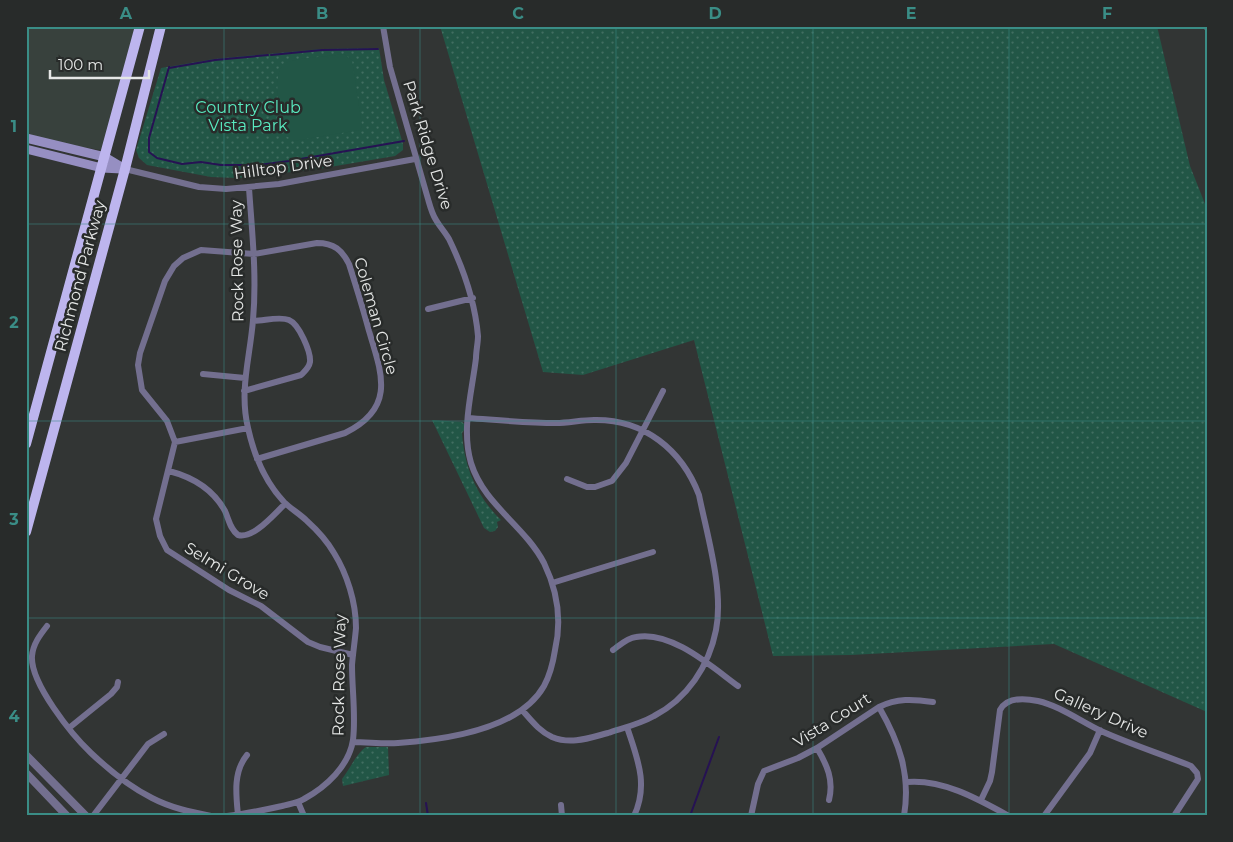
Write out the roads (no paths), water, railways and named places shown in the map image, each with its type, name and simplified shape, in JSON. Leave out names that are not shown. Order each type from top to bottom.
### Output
[{"type":"highway","name":"Richmond Parkway","points":[[26,444],[140,26]]},
{"type":"highway","name":"Richmond Parkway","points":[[26,532],[125,170],[161,26]]},
{"type":"main road","name":"Hilltop Drive","points":[[26,138],[105,157],[125,170]]},
{"type":"main road","name":"Hilltop Drive","points":[[26,149],[102,168],[125,170]]},
{"type":"street","name":"Park Ridge Drive","points":[[353,742],[396,743],[454,736],[490,726],[522,710],[543,687],[552,668],[559,626],[558,604],[543,562],[532,544],[491,501],[480,483],[471,462],[467,441],[468,418],[478,338],[473,298],[448,237],[435,219],[415,159],[390,67],[383,26]]},
{"type":"street","name":"Hilltop Drive","points":[[125,170],[199,187],[226,189],[249,188],[357,171],[415,159]]},
{"type":"street","name":"Rock Rose Way","points":[[227,816],[298,802],[314,792],[339,771],[348,756],[353,742],[353,655],[356,625],[354,609],[344,573],[323,537],[308,521],[285,504],[273,489],[257,459],[248,428],[244,401],[244,378],[253,321],[254,254],[249,188]]},
{"type":"street","name":"Coleman Circle","points":[[254,254],[317,243],[328,243],[336,246],[344,253],[350,264],[382,374],[382,386],[375,408],[356,428],[257,459]]},
{"type":"street","points":[[248,428],[175,442],[167,421],[142,390],[138,365],[165,281],[174,266],[187,256],[201,250],[254,254]]},
{"type":"street","points":[[428,309],[473,298]]},
{"type":"street","points":[[244,391],[301,375],[310,361],[299,327],[291,320],[253,321]]},
{"type":"street","points":[[203,374],[244,378]]},
{"type":"street","points":[[567,479],[587,487],[595,487],[612,481],[626,463],[663,391]]},
{"type":"street","points":[[468,418],[552,423],[606,421],[630,425],[662,442],[680,459],[688,470],[699,495],[716,579],[718,603],[716,630],[706,662],[689,688],[673,703],[654,716],[586,740],[565,740],[543,732],[535,726],[522,710]]},
{"type":"street","name":"Selmi Grove","points":[[175,442],[156,519],[160,536],[167,550],[229,590],[261,606],[308,642],[353,655]]},
{"type":"street","points":[[169,471],[191,478],[210,491],[224,511],[231,527],[238,535],[249,535],[285,504]]},
{"type":"street","points":[[552,583],[653,552]]},
{"type":"street","points":[[47,626],[35,644],[32,656],[36,678],[49,701],[87,750],[121,778],[163,803],[211,816]]},
{"type":"street","points":[[612,650],[626,640],[637,636],[661,638],[683,647],[738,686]]},
{"type":"street","points":[[69,728],[111,694],[118,682]]},
{"type":"street","name":"Gallery Drive","points":[[981,800],[992,772],[1000,710],[1005,703],[1015,699],[1036,701],[1051,706],[1100,730],[1174,758],[1194,768],[1198,780],[1174,816]]},
{"type":"street","name":"Vista Court","points":[[751,816],[758,784],[764,771],[798,758],[817,748],[879,706],[900,700],[933,702]]},
{"type":"street","points":[[879,706],[897,741],[907,782],[904,816]]},
{"type":"street","points":[[627,727],[642,778],[639,802],[634,816]]},
{"type":"street","points":[[1044,816],[1090,752],[1100,730]]},
{"type":"street","points":[[93,816],[148,744],[164,734]]},
{"type":"street","points":[[817,748],[829,770],[831,782],[829,800]]},
{"type":"street","points":[[26,754],[86,816]]},
{"type":"street","points":[[238,815],[236,798],[237,780],[242,761],[247,755]]},
{"type":"street","points":[[26,773],[67,816]]},
{"type":"street","points":[[907,782],[935,784],[981,800],[1009,816]]},
{"type":"street","points":[[298,802],[304,816]]},
{"type":"street","points":[[561,805],[562,816]]},
{"type":"waterway","points":[[271,55],[322,50],[378,49]]},
{"type":"waterway","points":[[169,68],[215,60],[268,55]]},
{"type":"waterway","points":[[169,67],[149,138],[149,152],[157,158],[182,164],[201,162],[221,165],[259,165],[404,141]]},
{"type":"waterway","points":[[690,816],[719,737]]},
{"type":"waterway","points":[[426,803],[428,816]]},
{"type":"park label","name":"Country Club Vista Park","points":[[248,116]]}]
